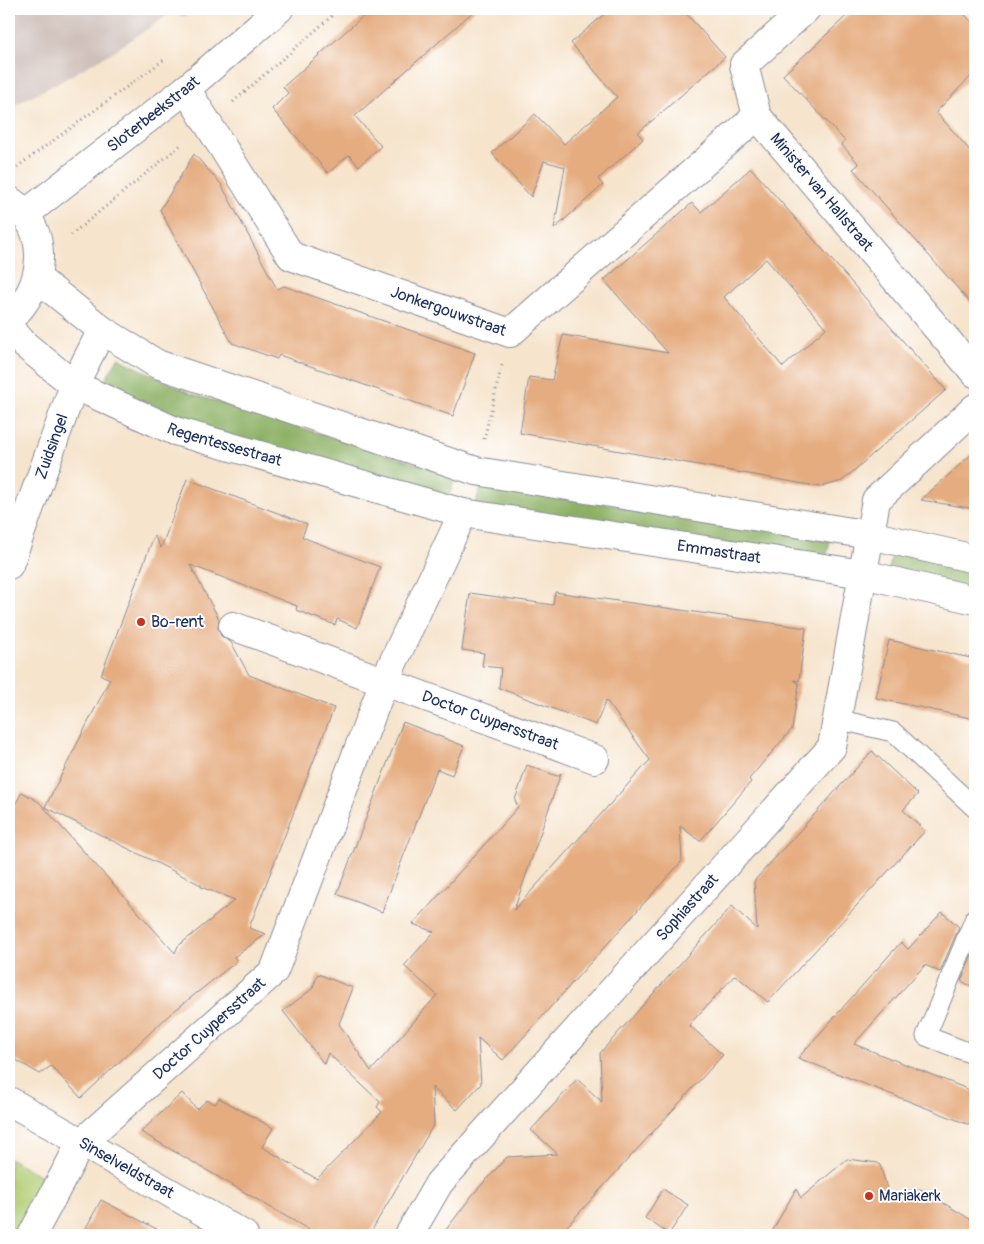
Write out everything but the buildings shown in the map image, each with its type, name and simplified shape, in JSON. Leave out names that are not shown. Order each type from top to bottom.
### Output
[{"type":"street","name":"Sloterbeekstraat","points":[[16,208],[186,89],[279,9]]},
{"type":"street","name":"Minister van Hallstraat","points":[[806,9],[744,65],[757,116],[975,372]]},
{"type":"street","name":"Jonkergouwstraat","points":[[186,89],[291,256],[510,333],[757,116]]},
{"type":"street","points":[[9,318],[19,310],[30,295],[38,278],[40,261],[38,244],[33,228],[16,208]]},
{"type":"street","points":[[38,278],[102,330],[157,364],[476,471],[870,535],[975,559]]},
{"type":"street","name":"Regentessestraat","points":[[9,328],[25,345],[74,385],[176,431],[463,513]]},
{"type":"street","name":"Zuidsingel","points":[[9,566],[74,385],[102,330]]},
{"type":"street","name":"Sophiastraat","points":[[409,1235],[439,1183],[832,747],[876,500],[975,408]]},
{"type":"street","name":"Doctor Cuypersstraat","points":[[32,1235],[81,1144],[274,971],[384,682],[463,513],[476,471]]},
{"type":"street","name":"Emmastraat","points":[[463,513],[863,574],[975,600]]},
{"type":"street","name":"Doctor Cuypersstraat","points":[[233,626],[595,759]]},
{"type":"street","name":"Sinselveldstraat","points":[[9,1101],[81,1144],[244,1235]]},
{"type":"lane","points":[[836,719],[892,732],[975,808]]},
{"type":"lane","points":[[975,918],[926,1036],[975,1055]]},
{"type":"path","points":[[12,171],[173,53]]},
{"type":"path","points":[[476,471],[510,333]]},
{"type":"shaded area","points":[[9,9],[194,9],[185,16],[170,14],[116,50],[58,83],[9,107]]},
{"type":"green space","points":[[118,358],[192,394],[456,476],[449,497],[179,421],[103,384]]},
{"type":"green space","points":[[482,483],[830,541],[826,560],[474,508]]},
{"type":"green space","points":[[893,552],[975,570],[975,592],[888,573]]},
{"type":"green space","points":[[9,1158],[46,1179],[16,1235],[9,1235]]},
{"type":"place","name":"Bo-rent","points":[[141,622]]},
{"type":"place","name":"Mariakerk","points":[[869,1196]]}]
